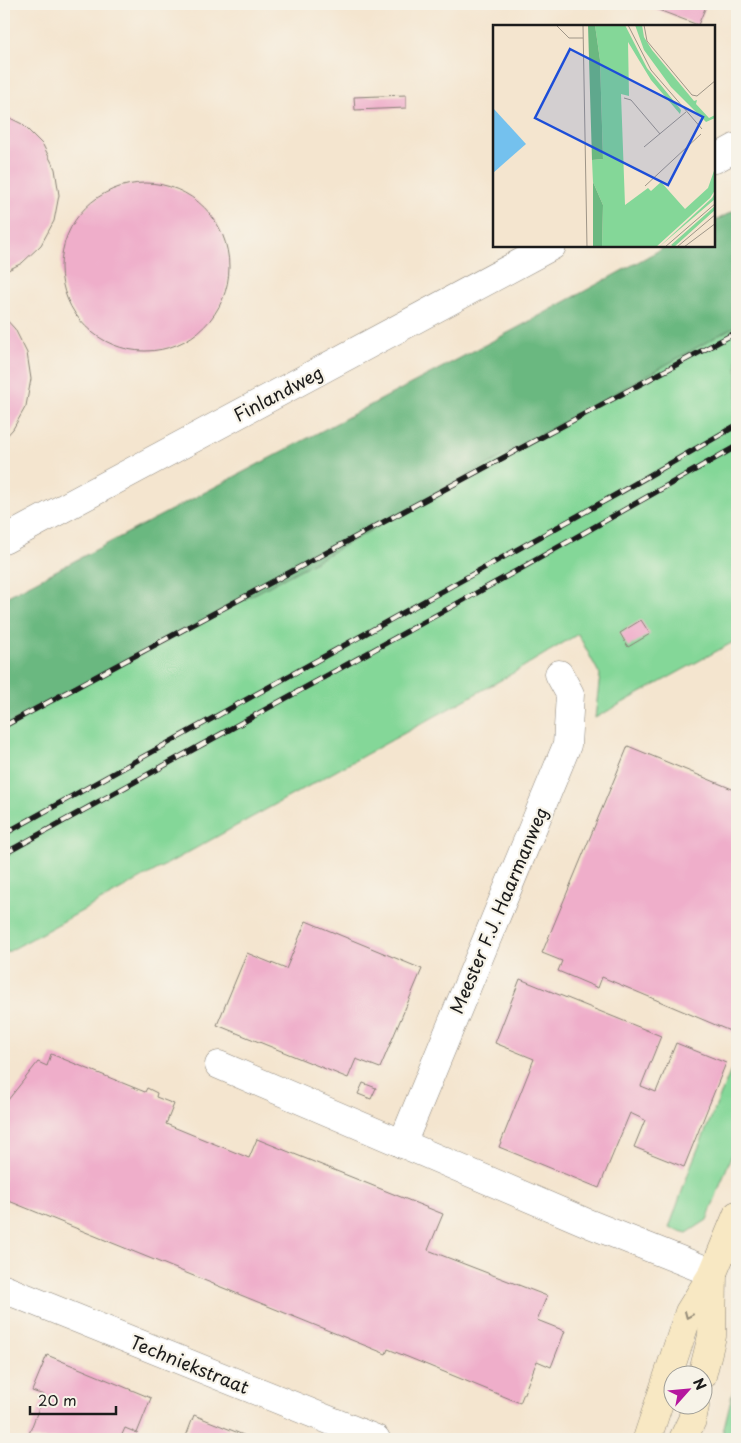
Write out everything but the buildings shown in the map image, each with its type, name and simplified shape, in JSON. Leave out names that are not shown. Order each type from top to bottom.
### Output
[{"type":"main road","points":[[647,1439],[689,1312],[713,1273],[737,1215]]},
{"type":"main road","points":[[704,1366],[712,1336],[713,1273]]},
{"type":"main road","points":[[683,1439],[693,1416]]},
{"type":"street","points":[[716,158],[737,147]]},
{"type":"street","name":"Finlandweg","points":[[4,540],[548,248]]},
{"type":"street","name":"Meester F.J. Haarmanweg","points":[[402,1144],[567,745],[570,694],[559,674]]},
{"type":"street","points":[[219,1065],[590,1224],[713,1273]]},
{"type":"street","name":"Techniekstraat","points":[[4,1289],[376,1439]]},
{"type":"green space","points":[[737,209],[737,325],[305,567],[4,727],[4,598],[519,327],[663,248],[716,248],[716,220]]},
{"type":"green space","points":[[737,325],[737,640],[595,718],[600,675],[578,634],[508,676],[4,954],[4,727],[305,567]]},
{"type":"green space","points":[[737,1056],[737,1141],[707,1220],[687,1233],[669,1228],[692,1163]]},
{"type":"green space","points":[[737,1375],[737,1439],[721,1439]]},
{"type":"railway","points":[[4,726],[737,332]]},
{"type":"railway","points":[[4,834],[619,493],[737,425]]},
{"type":"railway","points":[[4,854],[520,569],[737,446]]}]
